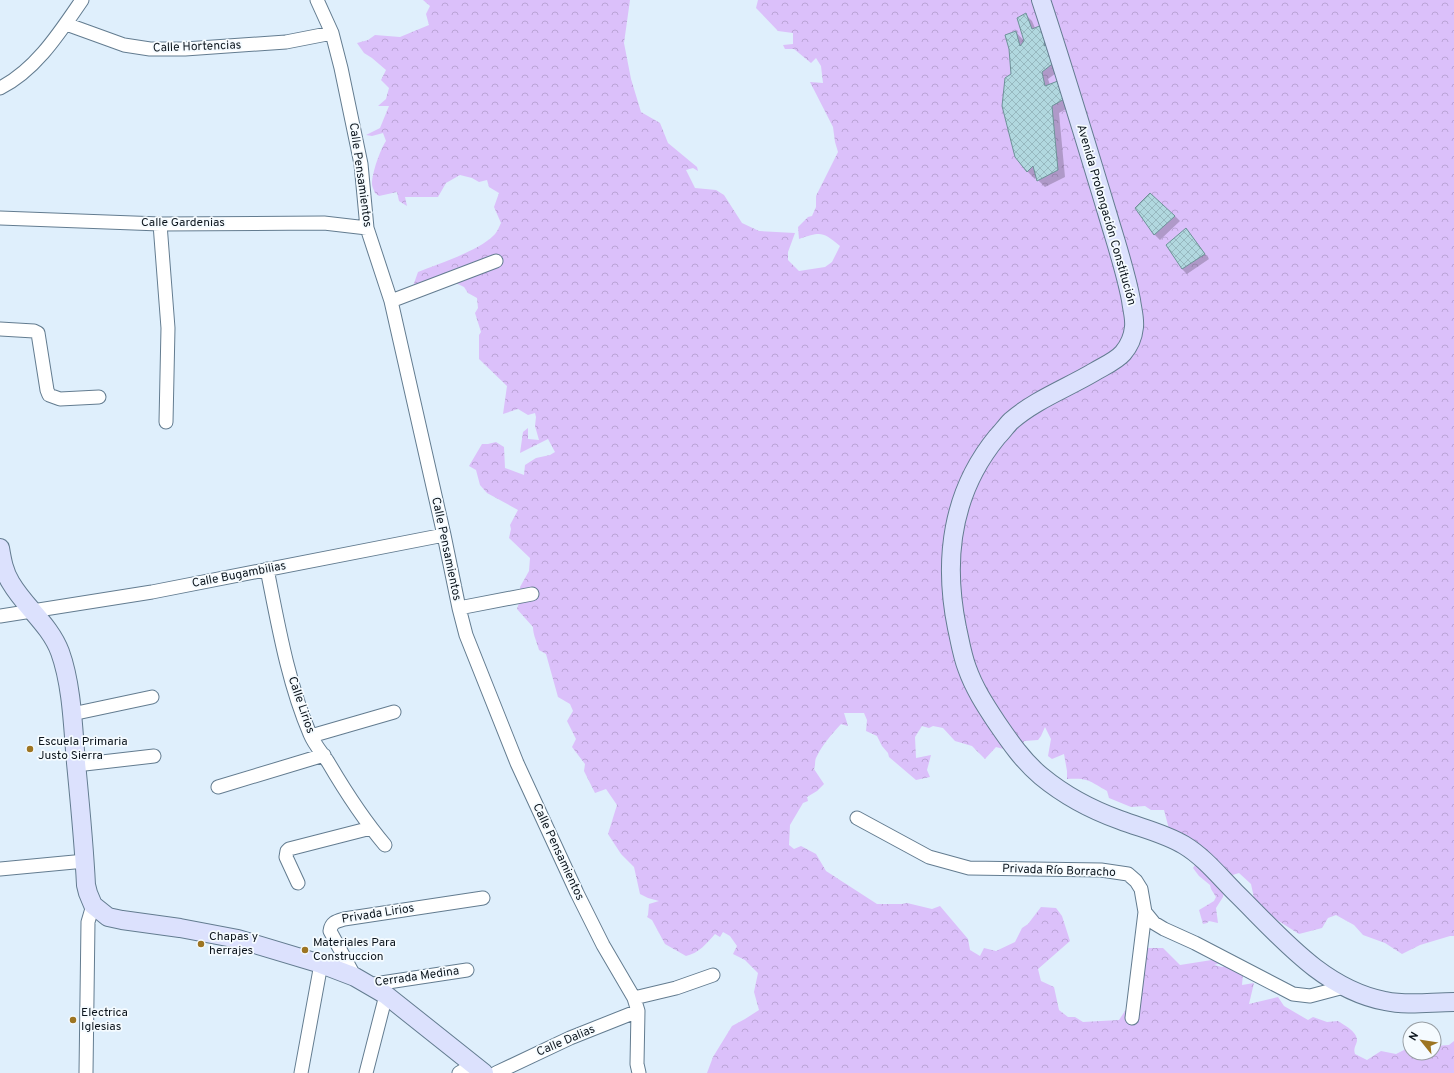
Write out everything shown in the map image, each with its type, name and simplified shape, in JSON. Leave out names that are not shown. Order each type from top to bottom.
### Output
[{"type":"main road","name":"Avenida Prolongación Constitución","points":[[1041,0],[1072,96],[1118,250],[1128,286],[1134,316],[1134,326],[1132,338],[1128,348],[1121,356],[1035,404],[1010,422],[989,447],[976,468],[962,500],[954,525],[952,543],[952,590],[954,615],[962,652],[976,689],[1008,739],[1032,768],[1044,779],[1089,808],[1163,835],[1196,853],[1293,949],[1315,968],[1344,988],[1358,994],[1388,1002],[1454,1002]]},
{"type":"main road","points":[[0,548],[3,566],[10,582],[48,631],[64,662],[72,714],[86,885],[93,905],[108,917],[238,939],[321,964],[361,981],[386,995],[472,1070]]},
{"type":"street","points":[[0,88],[16,78],[34,62],[66,24],[82,0]]},
{"type":"street","name":"Calle Pensamientos","points":[[317,0],[332,33],[341,68],[361,164],[367,228],[391,301],[466,635],[517,763],[577,893],[603,944],[634,998],[638,1011],[637,1064],[639,1073]]},
{"type":"street","name":"Calle Hortencias","points":[[66,24],[124,45],[150,49],[185,49],[286,42],[332,33]]},
{"type":"street","name":"Calle Gardenias","points":[[0,218],[160,224],[324,223],[367,228]]},
{"type":"street","points":[[160,224],[168,328],[166,422]]},
{"type":"street","points":[[391,301],[496,261]]},
{"type":"street","points":[[0,329],[34,331],[38,333],[49,395],[60,399],[99,397]]},
{"type":"street","name":"Calle Bugambilias","points":[[0,616],[152,592],[444,535]]},
{"type":"street","name":"Calle Lirios","points":[[267,569],[276,617],[297,698],[311,736],[353,803],[385,845]]},
{"type":"street","points":[[459,608],[532,594]]},
{"type":"street","points":[[72,714],[152,697]]},
{"type":"street","points":[[311,736],[394,712]]},
{"type":"street","points":[[218,787],[324,755]]},
{"type":"street","points":[[76,765],[154,756]]},
{"type":"street","name":"Privada Río Borracho","points":[[857,818],[929,858],[968,868],[1101,870],[1128,874],[1136,881],[1141,889],[1145,912],[1132,1018]]},
{"type":"street","points":[[298,883],[286,857],[286,851],[371,828]]},
{"type":"street","points":[[0,869],[85,861]]},
{"type":"street","name":"Privada Lirios","points":[[361,981],[330,930],[330,926],[334,922],[344,919],[483,898]]},
{"type":"street","points":[[86,1073],[88,922],[93,905]]},
{"type":"street","points":[[1145,912],[1154,923],[1164,929],[1195,943],[1293,994],[1310,996],[1344,988]]},
{"type":"street","points":[[301,1073],[321,964]]},
{"type":"street","name":"Cerrada Medina","points":[[361,981],[467,970]]},
{"type":"street","points":[[634,998],[676,988],[713,975]]},
{"type":"street","points":[[366,1073],[386,995]]},
{"type":"street","name":"Calle Dalias","points":[[496,1073],[570,1038],[638,1011]]},
{"type":"green space","points":[[423,0],[630,0],[624,43],[631,79],[641,112],[660,123],[668,143],[697,167],[698,171],[693,168],[686,170],[695,188],[716,190],[724,195],[742,223],[759,231],[795,233],[788,252],[788,260],[799,271],[825,267],[832,262],[840,246],[825,235],[821,234],[799,239],[798,227],[808,217],[812,216],[816,207],[816,196],[838,152],[833,127],[810,82],[823,83],[821,66],[816,58],[811,63],[794,49],[785,49],[783,45],[793,44],[793,33],[778,31],[756,8],[758,0],[1454,0],[1454,936],[1420,945],[1402,954],[1385,943],[1363,935],[1354,925],[1336,915],[1328,918],[1322,928],[1299,934],[1263,911],[1254,898],[1251,884],[1239,873],[1226,877],[1223,897],[1216,908],[1218,923],[1209,921],[1203,924],[1199,910],[1214,901],[1216,897],[1210,885],[1199,876],[1193,868],[1199,859],[1169,829],[1164,810],[1151,810],[1145,806],[1131,807],[1109,798],[1107,791],[1088,781],[1080,779],[1067,779],[1064,754],[1052,759],[1048,756],[1051,739],[1045,727],[1038,740],[1024,741],[1023,746],[1011,751],[996,747],[985,759],[972,746],[955,741],[943,728],[933,726],[929,728],[922,726],[915,737],[916,758],[931,755],[927,770],[930,777],[916,780],[889,757],[877,736],[866,731],[867,720],[864,713],[844,713],[848,726],[841,724],[825,743],[816,759],[814,769],[824,784],[817,791],[807,797],[808,801],[803,803],[790,825],[789,845],[794,849],[801,846],[816,854],[826,871],[877,904],[907,903],[932,909],[940,906],[968,939],[970,950],[980,956],[984,948],[996,951],[1015,942],[1022,928],[1028,924],[1041,907],[1056,908],[1062,916],[1070,941],[1038,969],[1041,981],[1054,987],[1059,1010],[1068,1017],[1075,1017],[1083,1022],[1119,1020],[1139,990],[1146,948],[1163,948],[1180,965],[1218,959],[1220,963],[1214,965],[1222,967],[1232,964],[1243,974],[1242,985],[1254,983],[1249,1004],[1278,997],[1284,1006],[1308,1020],[1313,1017],[1327,1022],[1338,1021],[1350,1029],[1357,1038],[1354,1049],[1355,1054],[1367,1060],[1381,1051],[1396,1054],[1402,1051],[1402,1061],[1442,1061],[1442,1045],[1449,1045],[1454,1041],[1454,1073],[707,1073],[713,1057],[732,1026],[759,1010],[754,992],[758,973],[745,960],[733,954],[737,946],[730,936],[723,932],[720,937],[715,934],[699,950],[686,956],[665,944],[652,920],[647,917],[649,904],[659,901],[640,894],[634,867],[621,854],[608,834],[617,805],[606,789],[595,793],[584,771],[585,764],[572,747],[576,739],[567,721],[573,711],[570,704],[558,697],[546,654],[539,650],[534,636],[533,627],[517,609],[521,597],[520,587],[529,571],[530,558],[509,538],[511,529],[510,525],[518,510],[487,493],[480,485],[476,470],[469,466],[482,444],[496,442],[504,447],[505,468],[524,475],[525,465],[536,458],[550,455],[555,452],[548,439],[520,453],[523,432],[528,428],[528,439],[539,440],[535,426],[535,413],[528,415],[518,409],[503,414],[507,386],[479,359],[479,335],[481,332],[475,313],[478,308],[477,298],[468,293],[464,287],[454,282],[412,289],[418,272],[468,252],[486,242],[494,235],[501,223],[494,207],[499,193],[489,187],[487,180],[479,182],[472,178],[460,175],[446,183],[438,197],[405,197],[407,206],[399,201],[397,192],[379,196],[375,193],[372,186],[375,168],[381,150],[386,141],[383,133],[372,136],[366,135],[380,128],[389,106],[378,106],[386,99],[389,88],[381,80],[386,70],[364,53],[357,43],[368,40],[375,35],[400,37],[429,25],[426,14],[430,6]]},
{"type":"building","points":[[1026,13],[1032,29],[1042,25],[1046,31],[1044,46],[1054,40],[1060,58],[1042,72],[1045,86],[1063,79],[1068,97],[1052,106],[1058,170],[1037,181],[1033,166],[1027,172],[1015,157],[1002,106],[1005,78],[1011,74],[1009,49],[1005,35],[1016,31],[1020,46],[1024,41],[1017,18]]},
{"type":"building","points":[[1150,193],[1175,216],[1154,235],[1135,208]]},
{"type":"building","points":[[1186,228],[1205,254],[1182,269],[1166,245]]},
{"type":"place","name":"Escuela Primaria Justo Sierra","points":[[30,749]]},
{"type":"place","name":"Chapas y herrajes","points":[[201,944]]},
{"type":"place","name":"Materiales Para Construccion","points":[[305,950]]},
{"type":"place","name":"Electrica Iglesias","points":[[73,1020]]}]
